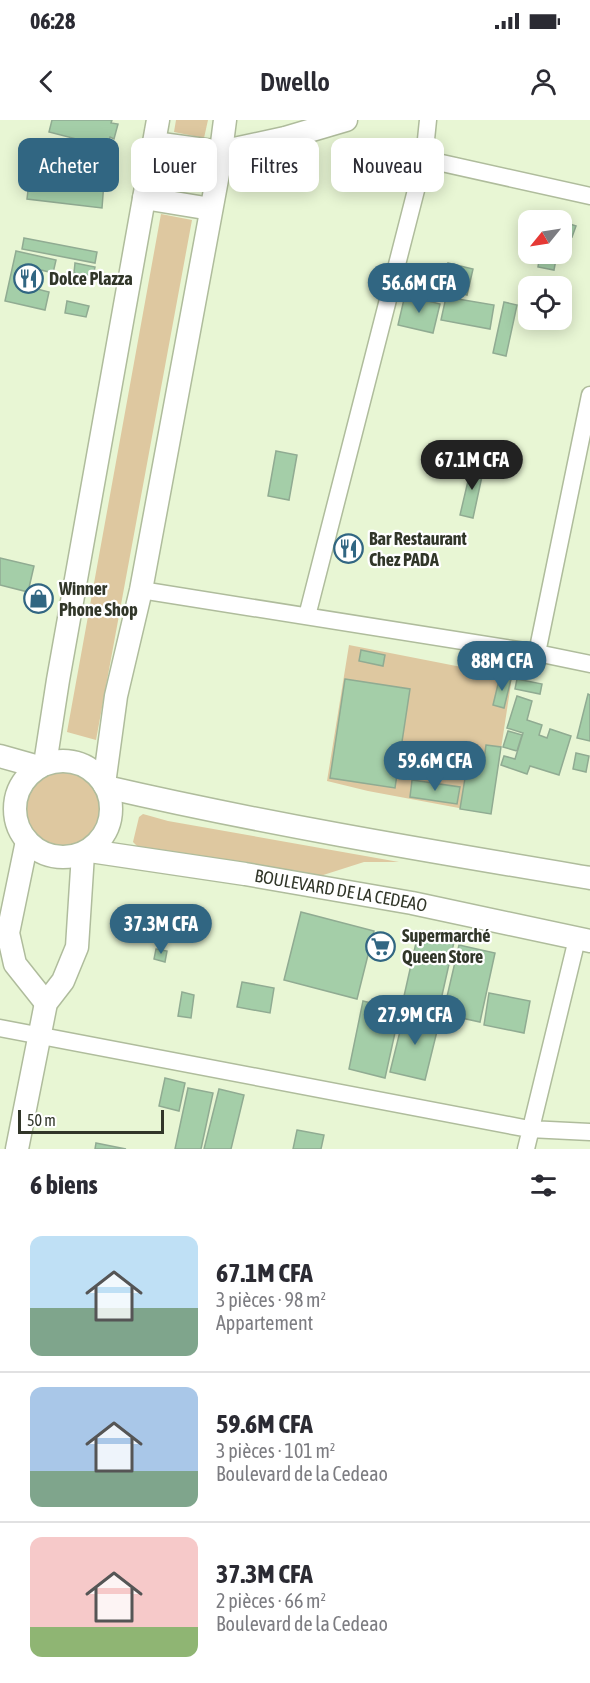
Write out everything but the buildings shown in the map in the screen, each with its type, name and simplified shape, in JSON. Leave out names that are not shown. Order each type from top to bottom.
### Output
[{"type":"street","points":[[155,138],[158,120]]},
{"type":"street","points":[[105,786],[116,696],[141,590],[218,174],[225,120]]},
{"type":"street","points":[[217,152],[285,138],[346,120]]},
{"type":"street","points":[[426,138],[428,120]]},
{"type":"street","points":[[444,163],[590,196]]},
{"type":"street","points":[[0,756],[42,765],[64,761],[82,765],[98,776],[111,801],[108,829],[100,841],[86,852],[71,858],[46,855],[25,840],[17,825],[15,812],[20,786],[28,775],[42,765],[145,192]]},
{"type":"street","points":[[306,616],[415,192]]},
{"type":"street","points":[[144,198],[211,209]]},
{"type":"street","points":[[537,652],[590,395]]},
{"type":"street","points":[[141,590],[537,652],[590,664]]},
{"type":"street","points":[[105,786],[187,806],[590,878]]},
{"type":"street","points":[[0,836],[25,840]]},
{"type":"street","points":[[25,840],[8,933],[15,964],[46,1003]]},
{"type":"street","points":[[17,1149],[46,1003],[63,981],[77,948],[86,852]]},
{"type":"street","name":"BOULEVARD DE LA CEDEAO","points":[[86,852],[245,874],[412,903],[584,940]]},
{"type":"street","points":[[526,1149],[584,940]]},
{"type":"street","points":[[0,1028],[530,1129],[590,1132]]},
{"type":"shaded area","points":[[176,120],[208,120],[204,138],[174,132]]},
{"type":"shaded area","points":[[161,214],[192,220],[96,740],[67,732]]},
{"type":"shaded area","points":[[349,645],[512,677],[491,814],[327,781]]},
{"type":"shaded area","points":[[56,772],[70,772],[84,778],[95,789],[101,803],[98,825],[90,837],[70,848],[56,848],[42,842],[31,831],[25,817],[25,803],[31,789],[42,778]]},
{"type":"shaded area","points":[[143,814],[168,821],[399,862],[364,862],[317,877],[164,852],[137,846],[133,842],[139,817]]},
{"type":"place","name":"Dolce Plazza","points":[[28,279]]},
{"type":"place","name":"Bar Restaurant Chez PADA","points":[[348,549]]},
{"type":"place","name":"Winner Phone Shop","points":[[38,599]]},
{"type":"place","name":"Supermarché Queen Store","points":[[381,946]]}]
